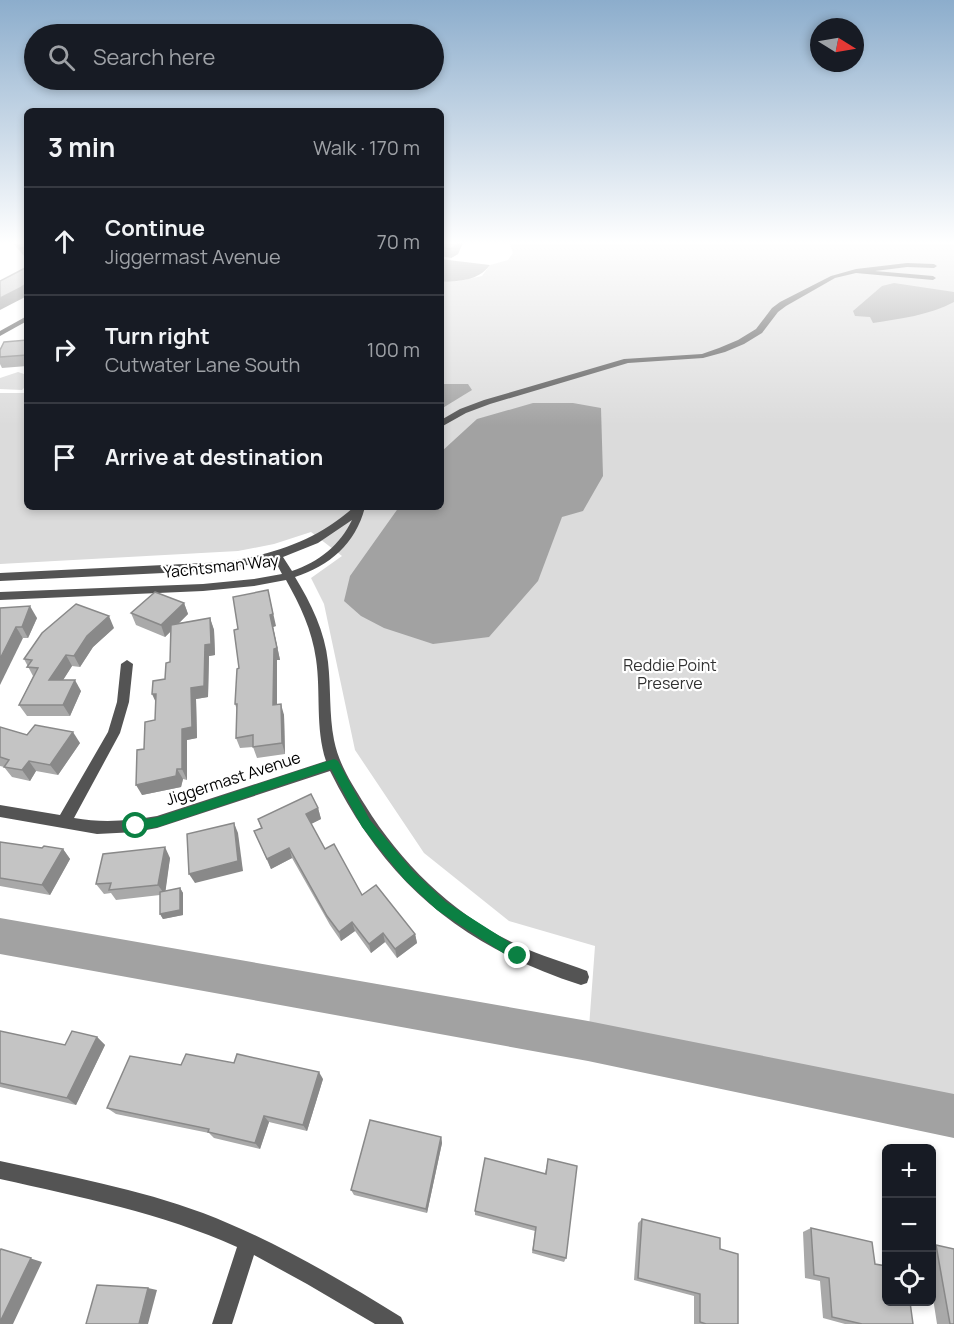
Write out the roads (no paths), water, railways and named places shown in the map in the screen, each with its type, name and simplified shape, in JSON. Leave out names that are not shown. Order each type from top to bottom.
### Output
[{"type":"street","points":[[444,422],[463,411],[487,402],[627,362],[703,356],[722,350],[759,331],[775,310],[785,303]]},
{"type":"street","points":[[0,327],[24,313]]},
{"type":"street","points":[[0,334],[24,320]]},
{"type":"street","name":"Yachtsman Way","points":[[0,577],[225,566],[278,556],[337,529],[357,510]]},
{"type":"street","name":"Yachtsman Way","points":[[0,596],[182,589],[234,585],[289,576],[333,554],[348,539],[358,523],[360,510]]},
{"type":"street","points":[[278,556],[308,609],[316,633],[321,660],[323,707],[334,764],[372,831],[402,868],[441,906],[518,956],[545,967],[581,977]]},
{"type":"street","points":[[64,822],[114,733],[123,702],[127,664]]},
{"type":"street","name":"Jiggermast Avenue","points":[[0,811],[97,828],[118,828],[158,822],[334,764]]},
{"type":"street","points":[[0,1170],[109,1194],[175,1213],[248,1243],[304,1270],[394,1324]]},
{"type":"street","points":[[222,1324],[248,1243]]},
{"type":"waterway","points":[[0,936],[588,1041],[954,1116]]},
{"type":"park label","name":"Reddie Point Preserve","points":[[670,674]]}]
